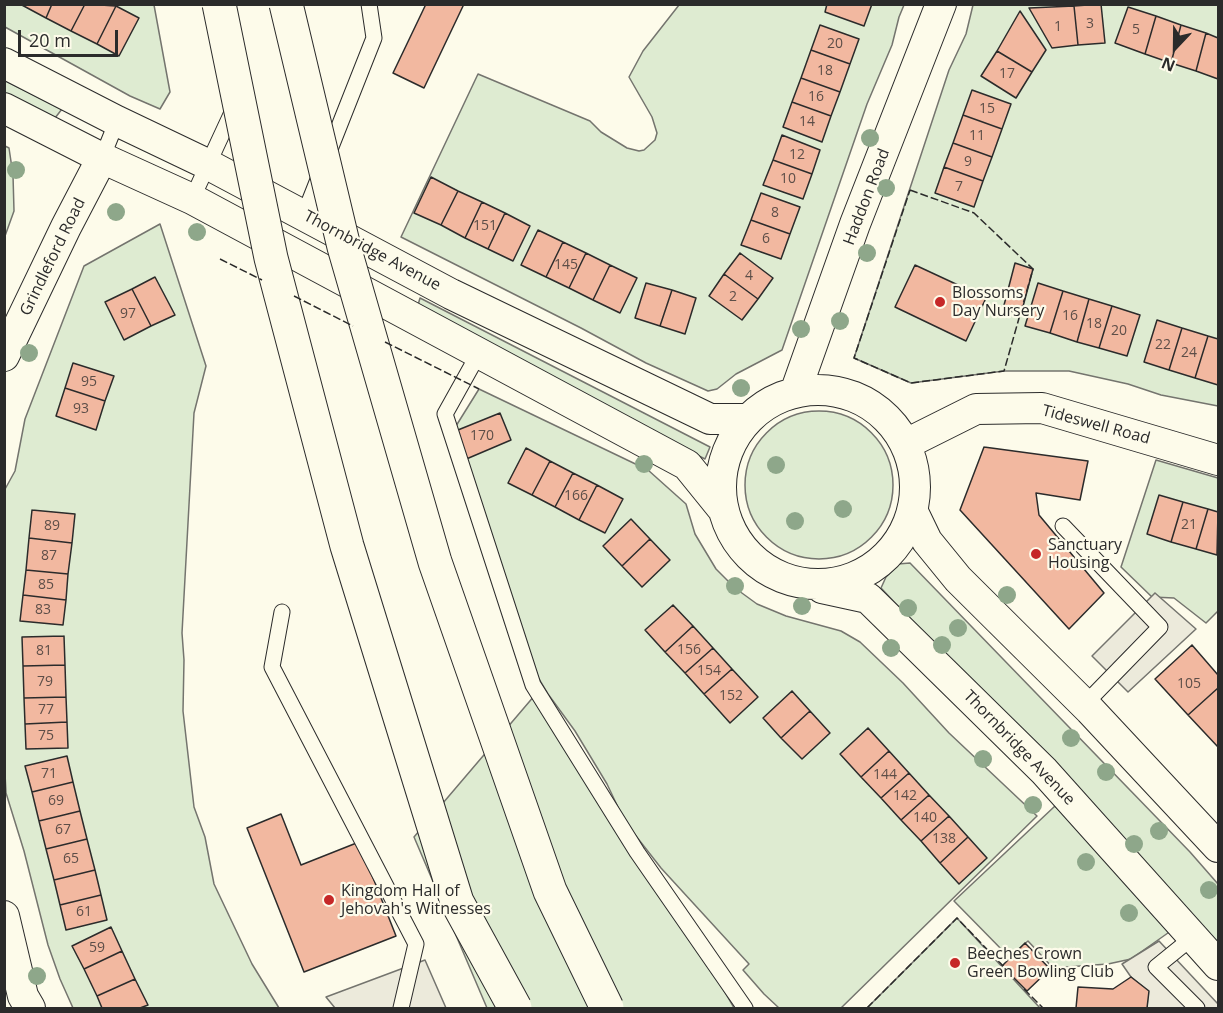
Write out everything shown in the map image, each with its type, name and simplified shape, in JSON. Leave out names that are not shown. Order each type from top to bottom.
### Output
[{"type":"highway","points":[[219,4],[271,258],[347,546],[457,902],[515,1008]]},
{"type":"highway","points":[[286,4],[344,246],[435,562],[550,891],[607,1008]]},
{"type":"street","name":"Haddon Road","points":[[796,390],[855,225],[941,4]]},
{"type":"street","name":"Thornbridge Avenue","points":[[4,63],[256,189],[452,294],[710,419],[745,419]]},
{"type":"street","points":[[4,108],[102,158],[192,199],[687,465],[721,507],[745,556],[788,581],[830,585],[867,572],[892,551],[913,512],[916,477],[906,444],[874,406],[854,396],[796,390],[745,419],[727,447],[719,484],[721,507]]},
{"type":"street","name":"Grindleford Road","points":[[4,356],[102,158]]},
{"type":"street","name":"Tideswell Road","points":[[906,444],[976,409],[1042,408],[1218,460]]},
{"type":"street","points":[[913,512],[927,541],[958,579],[1084,705],[1218,847]]},
{"type":"street","name":"Thornbridge Avenue","points":[[788,581],[868,598],[1044,771],[1218,965]]},
{"type":"street","points":[[4,916],[23,996],[30,1008]]},
{"type":"lane","points":[[219,4],[236,105],[256,189]]},
{"type":"lane","points":[[304,215],[374,38],[369,4]]},
{"type":"lane","points":[[192,199],[236,105]]},
{"type":"lane","points":[[102,158],[117,121]]},
{"type":"lane","points":[[479,353],[445,414],[533,686],[637,852],[746,1008]]},
{"type":"lane","points":[[1063,526],[1160,627],[1084,705]]},
{"type":"lane","points":[[282,612],[272,667],[416,944],[401,1008]]},
{"type":"lane","points":[[1193,937],[1156,967],[1197,1008]]},
{"type":"green space","points":[[4,5],[154,5],[170,92],[160,109],[130,96],[5,27]]},
{"type":"green space","points":[[679,5],[904,5],[892,45],[867,104],[782,350],[736,374],[717,389],[708,391],[646,363],[401,237],[478,74],[590,121],[601,132],[627,148],[644,150],[655,140],[657,133],[652,117],[629,77],[643,51]]},
{"type":"green space","points":[[973,5],[1218,5],[1218,406],[1161,395],[1128,384],[1069,371],[1004,371],[911,383],[854,358],[949,70],[966,34]]},
{"type":"green space","points":[[4,80],[62,109],[55,118],[5,93]]},
{"type":"green space","points":[[5,146],[9,148],[13,175],[14,211],[5,236]]},
{"type":"green space","points":[[160,224],[206,366],[194,413],[182,633],[183,711],[194,807],[205,837],[214,884],[252,964],[279,1008],[73,1008],[48,945],[24,851],[6,793],[4,491],[15,471],[25,419],[84,266]]},
{"type":"green space","points":[[420,298],[710,447],[705,459],[416,312]]},
{"type":"green space","points":[[479,389],[648,470],[686,504],[695,534],[716,569],[735,588],[757,604],[786,616],[841,631],[860,642],[903,683],[949,733],[1037,816],[841,1008],[779,1008],[764,994],[743,970],[749,964],[661,868],[625,822],[607,784],[575,731],[536,674],[451,434]]},
{"type":"green space","points":[[819,411],[847,417],[871,433],[887,457],[893,485],[887,513],[871,537],[847,553],[819,559],[791,553],[767,537],[751,513],[745,485],[751,457],[767,433],[791,417]]},
{"type":"green space","points":[[1156,460],[1218,478],[1218,611],[1206,623],[1174,598],[1152,597],[1121,567]]},
{"type":"green space","points":[[910,563],[1190,852],[1218,884],[1218,948],[881,588],[886,577],[898,564]]},
{"type":"green space","points":[[535,695],[734,1008],[487,1008],[414,837]]},
{"type":"green space","points":[[1055,806],[1175,928],[1131,959],[1108,964],[1053,968],[1028,941],[1009,957],[954,901]]},
{"type":"green space","name":"Beeches Crown Green Bowling Club","points":[[957,918],[1040,1008],[867,1008]]},
{"type":"shaded area","points":[[1155,593],[1196,629],[1128,692],[1092,656]]},
{"type":"shaded area","points":[[1159,941],[1218,1004],[1218,1008],[1147,1008],[1148,991],[1131,977],[1122,964]]},
{"type":"shaded area","points":[[425,960],[446,1008],[335,1008],[326,997]]},
{"type":"building","points":[[20,4],[52,4],[46,18]]},
{"type":"building","points":[[52,4],[85,4],[71,31],[46,18]]},
{"type":"building","points":[[85,4],[116,6],[97,44],[71,31]]},
{"type":"building","points":[[426,4],[464,4],[424,88],[393,73]]},
{"type":"building","points":[[827,4],[872,4],[864,26],[825,12]]},
{"type":"building","points":[[1101,4],[1105,43],[1078,45],[1074,6]]},
{"type":"building","points":[[116,6],[139,18],[119,56],[97,44]]},
{"type":"building","points":[[1074,6],[1078,45],[1052,48],[1029,8]]},
{"type":"building","points":[[1128,7],[1156,16],[1145,54],[1115,43]]},
{"type":"building","points":[[1020,11],[1046,50],[1032,72],[997,51]]},
{"type":"building","points":[[1156,16],[1181,25],[1171,63],[1145,54]]},
{"type":"building","points":[[820,25],[859,39],[850,64],[811,50]]},
{"type":"building","points":[[1181,25],[1206,33],[1196,71],[1171,63]]},
{"type":"building","points":[[1206,33],[1218,38],[1218,79],[1196,71]]},
{"type":"building","points":[[811,50],[850,64],[840,92],[801,78]]},
{"type":"building","points":[[997,51],[1032,72],[1016,98],[981,76]]},
{"type":"building","points":[[801,78],[840,92],[831,116],[792,102]]},
{"type":"building","points":[[972,90],[1011,104],[1002,129],[963,115]]},
{"type":"building","points":[[792,102],[831,116],[822,142],[783,127]]},
{"type":"building","points":[[963,115],[1002,129],[992,157],[953,143]]},
{"type":"building","points":[[782,135],[820,150],[812,174],[773,160]]},
{"type":"building","points":[[953,143],[992,157],[983,181],[944,167]]},
{"type":"building","points":[[773,160],[812,174],[803,199],[763,185]]},
{"type":"building","points":[[944,167],[983,181],[974,207],[935,193]]},
{"type":"building","points":[[431,177],[458,191],[441,225],[414,213]]},
{"type":"building","points":[[458,191],[482,202],[465,238],[441,225]]},
{"type":"building","points":[[761,193],[800,207],[790,234],[751,220]]},
{"type":"building","points":[[482,202],[505,213],[488,249],[465,238]]},
{"type":"building","points":[[505,213],[530,226],[513,261],[488,249]]},
{"type":"building","points":[[751,220],[790,234],[781,259],[741,245]]},
{"type":"building","points":[[538,230],[563,242],[546,277],[521,265]]},
{"type":"building","points":[[563,242],[586,253],[569,288],[546,277]]},
{"type":"building","points":[[586,253],[610,265],[593,300],[569,288]]},
{"type":"building","points":[[740,253],[773,278],[758,299],[724,274]]},
{"type":"building","points":[[1015,263],[1033,269],[1021,314],[1003,309]]},
{"type":"building","points":[[610,265],[637,278],[620,313],[593,300]]},
{"type":"building","name":"Blossoms Day Nursery","points":[[915,265],[986,298],[966,341],[895,307]]},
{"type":"building","points":[[724,274],[758,299],[742,320],[709,296]]},
{"type":"building","points":[[155,277],[175,315],[151,326],[132,289]]},
{"type":"building","points":[[646,283],[672,290],[660,326],[635,318]]},
{"type":"building","points":[[1038,283],[1063,291],[1050,333],[1025,326]]},
{"type":"building","points":[[132,289],[151,326],[124,340],[105,302]]},
{"type":"building","points":[[672,290],[696,298],[685,334],[660,326]]},
{"type":"building","points":[[1063,291],[1089,299],[1077,342],[1050,333]]},
{"type":"building","points":[[1089,299],[1112,306],[1099,348],[1077,342]]},
{"type":"building","points":[[1112,306],[1140,315],[1127,356],[1099,348]]},
{"type":"building","points":[[1157,320],[1182,328],[1169,370],[1144,362]]},
{"type":"building","points":[[1182,328],[1208,336],[1195,378],[1169,370]]},
{"type":"building","points":[[1208,336],[1218,339],[1218,385],[1195,378]]},
{"type":"building","points":[[73,363],[114,376],[105,401],[65,388]]},
{"type":"building","points":[[65,388],[105,401],[96,430],[56,416]]},
{"type":"building","points":[[500,413],[511,440],[464,460],[453,432]]},
{"type":"building","name":"Sanctuary Housing","points":[[984,447],[1088,461],[1080,500],[1036,493],[1039,515],[1104,593],[1069,629],[960,510]]},
{"type":"building","points":[[526,448],[550,461],[532,495],[508,483]]},
{"type":"building","points":[[550,461],[573,473],[555,507],[532,495]]},
{"type":"building","points":[[573,473],[597,485],[579,520],[555,507]]},
{"type":"building","points":[[597,485],[623,499],[605,533],[579,520]]},
{"type":"building","points":[[1159,495],[1183,502],[1171,542],[1147,534]]},
{"type":"building","points":[[1183,502],[1208,509],[1196,549],[1171,542]]},
{"type":"building","points":[[1208,509],[1218,512],[1217,555],[1196,549]]},
{"type":"building","points":[[32,510],[75,514],[72,543],[29,538]]},
{"type":"building","points":[[631,519],[650,539],[622,566],[603,546]]},
{"type":"building","points":[[29,538],[72,543],[68,574],[26,570]]},
{"type":"building","points":[[650,539],[670,560],[642,587],[622,566]]},
{"type":"building","points":[[26,570],[68,574],[66,600],[23,595]]},
{"type":"building","points":[[23,595],[66,600],[63,625],[20,621]]},
{"type":"building","points":[[673,605],[693,626],[665,652],[645,630]]},
{"type":"building","points":[[693,626],[713,648],[685,673],[665,652]]},
{"type":"building","points":[[64,636],[65,665],[23,666],[22,637]]},
{"type":"building","points":[[1192,645],[1218,675],[1218,688],[1188,715],[1155,679]]},
{"type":"building","points":[[713,648],[732,669],[704,694],[685,673]]},
{"type":"building","points":[[65,665],[66,697],[24,698],[23,666]]},
{"type":"building","points":[[732,669],[758,697],[730,723],[704,694]]},
{"type":"building","points":[[1218,688],[1218,747],[1188,715]]},
{"type":"building","points":[[792,691],[810,711],[781,738],[763,718]]},
{"type":"building","points":[[66,697],[67,722],[25,724],[24,698]]},
{"type":"building","points":[[810,711],[830,733],[802,759],[781,738]]},
{"type":"building","points":[[67,722],[68,748],[26,749],[25,724]]},
{"type":"building","points":[[868,728],[889,751],[861,777],[840,754]]},
{"type":"building","points":[[889,751],[909,773],[881,798],[861,777]]},
{"type":"building","points":[[67,756],[73,782],[32,792],[25,766]]},
{"type":"building","points":[[909,773],[929,795],[901,820],[881,798]]},
{"type":"building","points":[[73,782],[80,811],[39,821],[32,792]]},
{"type":"building","points":[[929,795],[949,816],[921,841],[901,820]]},
{"type":"building","points":[[80,811],[87,839],[46,849],[39,821]]},
{"type":"building","name":"Kingdom Hall of Jehovah's Witnesses","points":[[281,814],[301,865],[359,842],[396,936],[304,972],[247,828]]},
{"type":"building","points":[[949,816],[968,837],[940,863],[921,841]]},
{"type":"building","points":[[968,837],[987,858],[959,884],[940,863]]},
{"type":"building","points":[[87,839],[95,870],[54,880],[46,849]]},
{"type":"building","points":[[95,870],[101,895],[60,905],[54,880]]},
{"type":"building","points":[[101,895],[107,920],[66,930],[60,905]]},
{"type":"building","points":[[111,927],[122,951],[84,969],[72,946]]},
{"type":"building","points":[[1025,943],[1050,969],[1027,991],[1002,966]]},
{"type":"building","points":[[122,951],[135,979],[97,996],[84,969]]},
{"type":"building","points":[[1131,977],[1149,991],[1147,1008],[1076,1008],[1078,987],[1113,989]]},
{"type":"building","points":[[135,979],[148,1005],[140,1008],[102,1008],[97,996]]},
{"type":"fence","points":[[910,190],[974,213],[1033,269],[1004,371],[911,383],[854,358],[910,190]]},
{"type":"fence","points":[[220,259],[262,280]]},
{"type":"fence","points":[[294,296],[353,326]]},
{"type":"fence","points":[[385,342],[479,389]]},
{"type":"fence","points":[[867,1008],[957,918],[1004,967]]},
{"type":"fence","points":[[1024,989],[1043,1008]]},
{"type":"place","name":"Blossoms Day Nursery","points":[[940,302]]},
{"type":"place","name":"Sanctuary Housing","points":[[1036,554]]},
{"type":"place","name":"Kingdom Hall of Jehovah's Witnesses","points":[[329,900]]},
{"type":"place","name":"Beeches Crown Green Bowling Club","points":[[955,963]]}]
